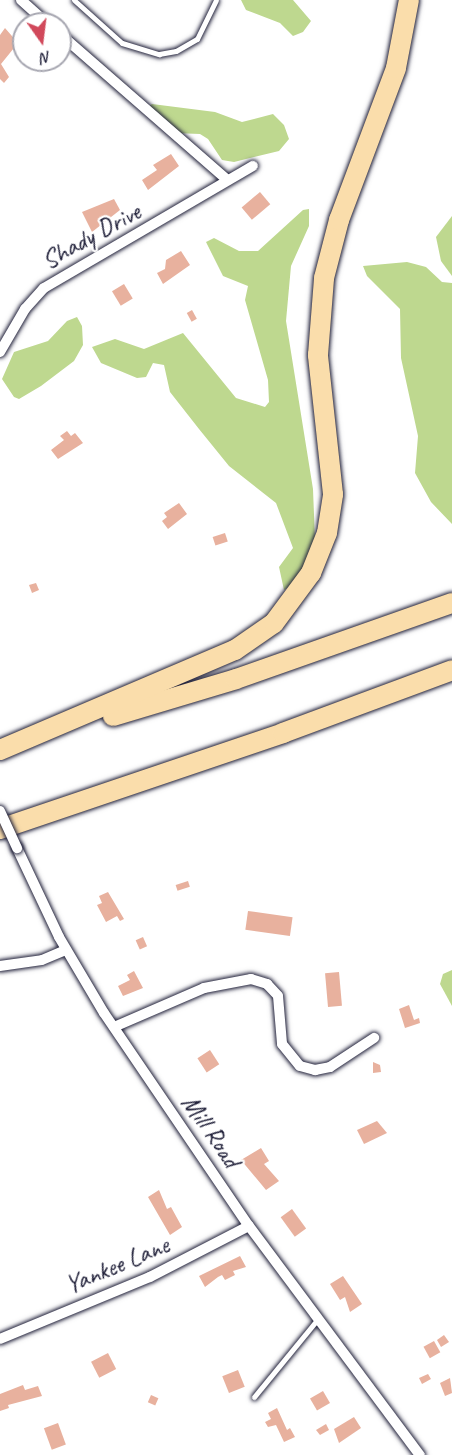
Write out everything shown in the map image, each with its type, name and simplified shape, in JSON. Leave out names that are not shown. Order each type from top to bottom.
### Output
[{"type":"highway","points":[[0,750],[236,650],[285,612],[314,567],[327,533],[333,494],[318,355],[324,278],[339,220],[396,68],[409,0]]},
{"type":"highway","points":[[0,750],[236,679],[452,603]]},
{"type":"highway","points":[[0,829],[283,734],[452,670]]},
{"type":"street","points":[[21,0],[34,12]]},
{"type":"street","points":[[72,44],[226,179]]},
{"type":"street","name":"Shady Drive","points":[[0,351],[25,309],[44,288],[157,225],[226,179],[253,166]]},
{"type":"street","name":"Mill Road","points":[[0,811],[66,950],[114,1027],[249,1226],[420,1455]]},
{"type":"street","points":[[0,966],[42,960],[66,950]]},
{"type":"street","points":[[114,1027],[204,988],[251,979],[267,984],[278,996],[282,1044],[300,1066],[315,1070],[330,1067],[374,1038]]},
{"type":"street","name":"Yankee Lane","points":[[0,1339],[168,1269],[249,1226]]},
{"type":"lane","points":[[74,0],[122,43],[159,54],[176,51],[196,39],[216,0]]},
{"type":"lane","points":[[254,1397],[317,1320]]},
{"type":"green space","points":[[241,0],[293,0],[311,21],[303,32],[293,36],[280,23],[246,10]]},
{"type":"green space","points":[[152,104],[215,112],[242,122],[273,114],[284,125],[289,139],[279,151],[234,162],[222,160],[208,139],[200,134],[174,133],[148,107]]},
{"type":"green space","points":[[309,209],[309,226],[291,266],[286,321],[313,489],[315,540],[304,578],[284,590],[279,567],[293,548],[276,503],[229,466],[170,392],[164,365],[153,363],[146,377],[137,378],[101,363],[92,347],[115,339],[144,349],[183,333],[236,398],[265,407],[269,402],[268,380],[245,300],[248,286],[223,276],[206,242],[214,238],[239,251],[258,251],[303,210]]},
{"type":"green space","points":[[452,216],[452,276],[441,261],[436,237]]},
{"type":"green space","points":[[407,262],[426,267],[442,282],[452,283],[452,524],[431,502],[415,473],[418,436],[401,358],[400,309],[367,276],[363,266]]},
{"type":"green space","points":[[77,317],[82,326],[83,345],[74,361],[41,386],[19,399],[14,397],[2,379],[14,352],[48,341],[67,321]]},
{"type":"green space","points":[[452,970],[452,1006],[440,984],[443,974]]},
{"type":"building","points":[[5,28],[12,36],[12,50],[1,64],[9,77],[4,83],[0,79],[0,35]]},
{"type":"building","points":[[171,154],[179,166],[148,190],[142,180],[157,170],[153,165]]},
{"type":"building","points":[[260,192],[270,204],[252,220],[242,207]]},
{"type":"building","points":[[114,199],[120,210],[92,232],[82,212]]},
{"type":"building","points":[[181,251],[190,265],[163,284],[157,273],[165,269],[166,260]]},
{"type":"building","points":[[124,284],[133,299],[121,306],[112,291]]},
{"type":"building","points":[[192,310],[197,319],[192,322],[187,313]]},
{"type":"building","points":[[67,431],[71,436],[75,433],[83,443],[58,459],[51,450],[64,440],[60,436]]},
{"type":"building","points":[[179,503],[187,514],[168,529],[162,521],[167,517],[164,513]]},
{"type":"building","points":[[225,533],[228,542],[215,546],[213,537]]},
{"type":"building","points":[[36,583],[39,590],[32,593],[29,585]]},
{"type":"building","points":[[188,881],[190,887],[177,891],[176,885]]},
{"type":"building","points":[[108,892],[124,919],[120,921],[117,916],[106,922],[97,905],[102,903],[99,896]]},
{"type":"building","points":[[248,911],[293,917],[290,936],[245,930]]},
{"type":"building","points":[[143,937],[147,946],[140,949],[136,940]]},
{"type":"building","points":[[134,971],[143,988],[123,996],[118,986],[130,980],[127,975]]},
{"type":"building","points":[[339,972],[342,1006],[328,1007],[325,973]]},
{"type":"building","points":[[409,1005],[414,1020],[419,1018],[420,1023],[405,1028],[399,1009]]},
{"type":"building","points":[[210,1050],[219,1064],[207,1072],[197,1058]]},
{"type":"building","points":[[373,1062],[380,1065],[381,1072],[373,1073]]},
{"type":"building","points":[[377,1121],[387,1133],[364,1144],[357,1130]]},
{"type":"building","points":[[261,1148],[269,1161],[264,1164],[279,1181],[266,1190],[241,1160]]},
{"type":"building","points":[[159,1190],[167,1209],[171,1207],[182,1227],[170,1235],[148,1197]]},
{"type":"building","points":[[292,1209],[306,1228],[295,1237],[281,1217]]},
{"type":"building","points":[[240,1256],[246,1267],[233,1271],[235,1275],[225,1280],[222,1275],[205,1287],[199,1276]]},
{"type":"building","points":[[343,1276],[362,1304],[350,1312],[345,1297],[340,1300],[330,1284]]},
{"type":"building","points":[[444,1335],[449,1342],[441,1347],[437,1340]]},
{"type":"building","points":[[434,1341],[440,1352],[430,1358],[424,1347]]},
{"type":"building","points":[[108,1353],[116,1369],[99,1378],[91,1362]]},
{"type":"building","points":[[238,1370],[245,1387],[229,1393],[222,1376]]},
{"type":"building","points":[[428,1374],[431,1379],[422,1384],[419,1378]]},
{"type":"building","points":[[450,1378],[452,1393],[445,1396],[440,1383]]},
{"type":"building","points":[[23,1385],[25,1390],[38,1386],[42,1396],[8,1405],[9,1408],[0,1411],[0,1394]]},
{"type":"building","points":[[323,1391],[330,1403],[317,1411],[310,1398]]},
{"type":"building","points":[[151,1395],[158,1398],[155,1405],[148,1402]]},
{"type":"building","points":[[277,1408],[287,1430],[290,1428],[295,1437],[284,1442],[276,1425],[268,1427],[265,1422],[271,1419],[268,1413]]},
{"type":"building","points":[[354,1417],[361,1428],[339,1443],[334,1429]]},
{"type":"building","points":[[58,1423],[66,1445],[52,1450],[44,1428]]},
{"type":"building","points":[[326,1424],[329,1430],[320,1435],[316,1430]]}]
